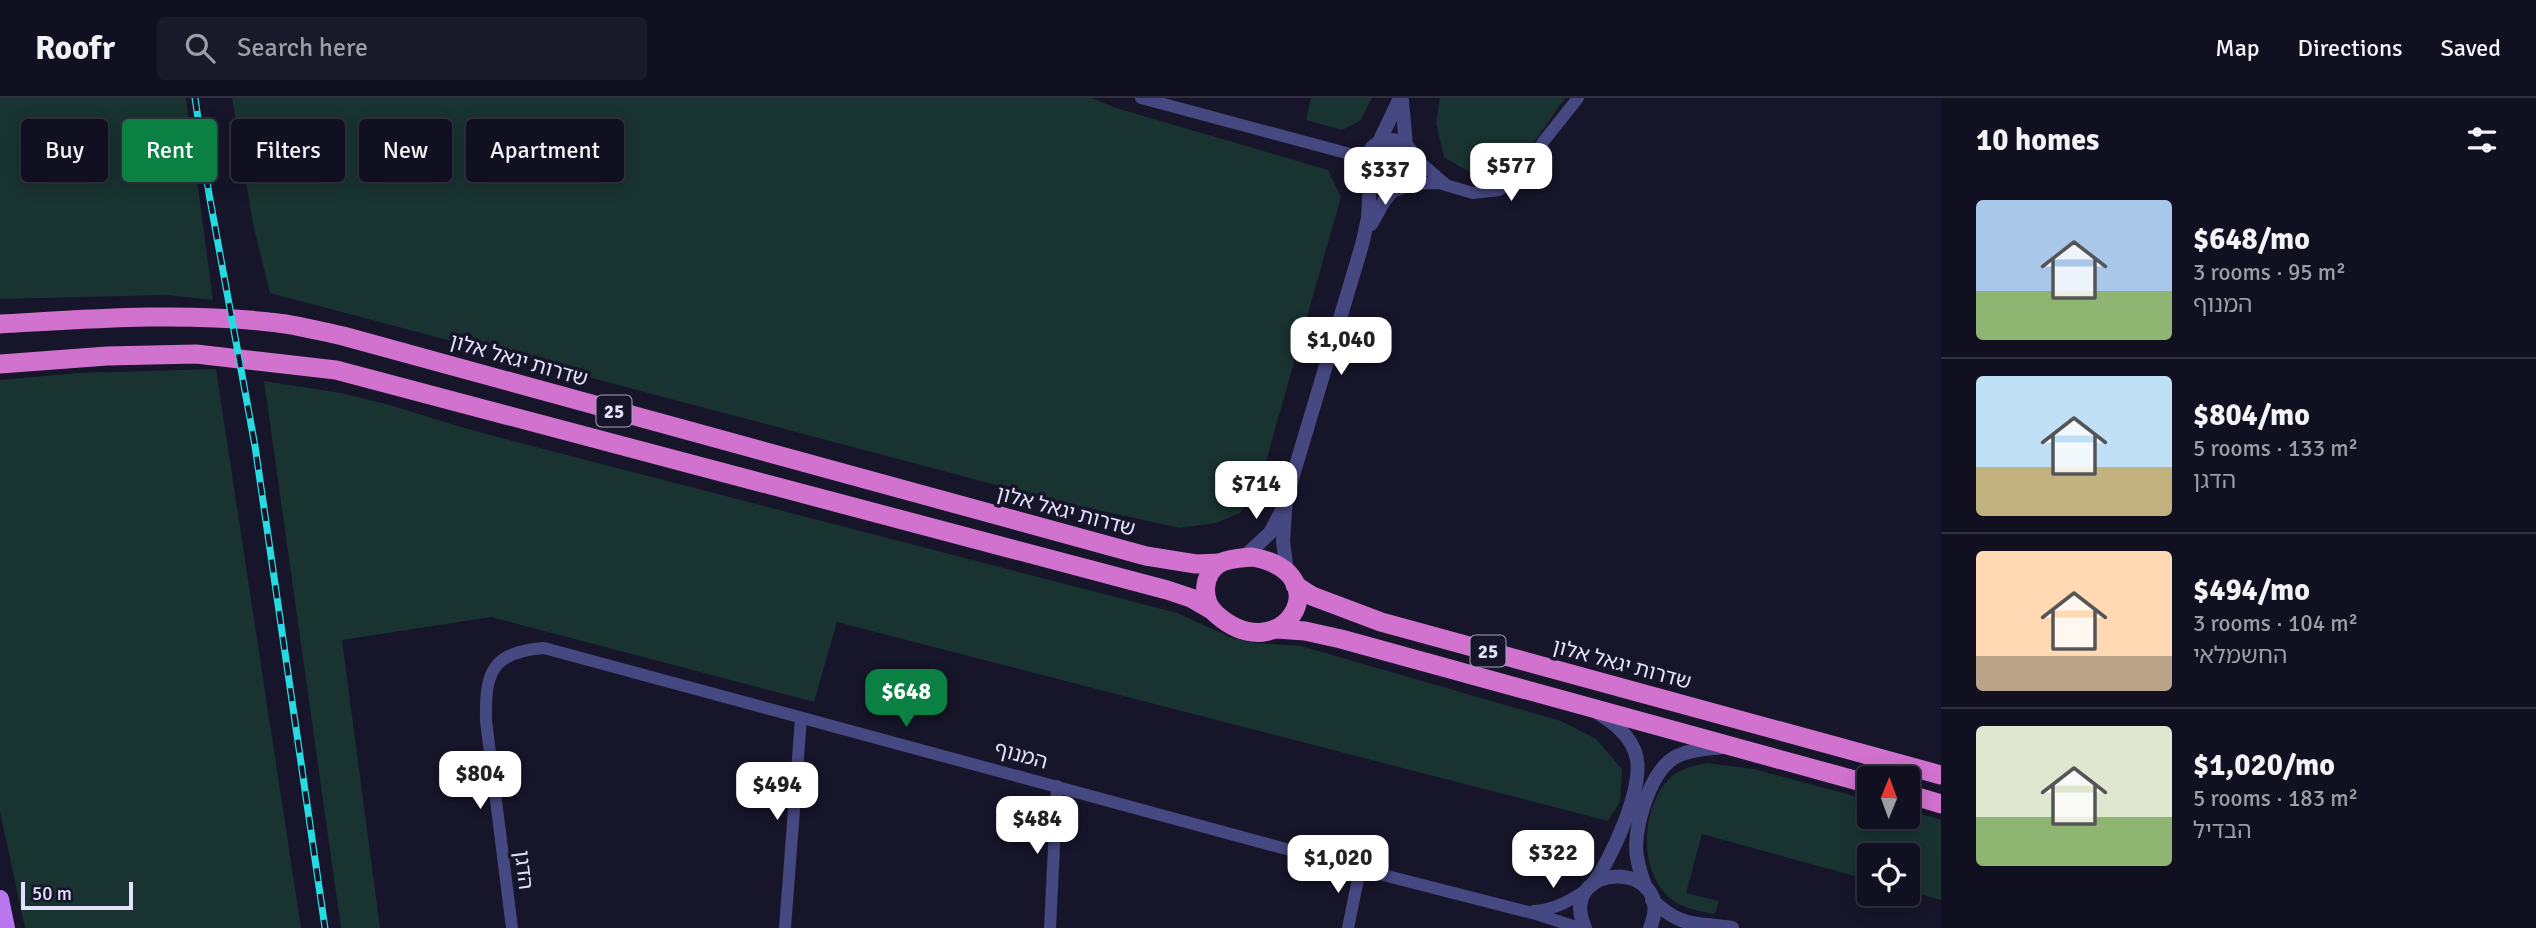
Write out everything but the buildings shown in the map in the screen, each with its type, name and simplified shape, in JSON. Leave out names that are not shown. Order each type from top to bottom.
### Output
[{"type":"highway","name":"שדרות יגאל אלון","points":[[0,324],[171,316],[259,321],[308,329],[422,356],[1146,556],[1196,564],[1220,564]]},
{"type":"highway","name":"25","points":[[0,364],[107,356],[196,354],[335,370],[1167,590],[1191,598],[1239,629],[1260,632],[1277,629],[1305,631],[1341,639],[1857,781]]},
{"type":"highway","name":"25","points":[[1220,564],[1243,558],[1266,559],[1291,579]]},
{"type":"highway","points":[[1210,609],[1204,597],[1206,584],[1212,571],[1220,564]]},
{"type":"highway","name":"שדרות יגאל אלון","points":[[1291,579],[1312,596],[1381,622],[1941,775]]},
{"type":"highway","points":[[1277,629],[1288,623],[1295,614],[1298,599],[1291,579]]},
{"type":"highway","points":[[1920,798],[1941,804]]},
{"type":"main road","points":[[0,899],[6,928]]},
{"type":"street","points":[[1141,98],[1365,158]]},
{"type":"street","points":[[1401,98],[1379,142],[1368,151],[1365,158],[1366,174],[1370,181],[1384,190],[1428,182],[1473,193],[1499,190],[1519,179],[1543,142],[1578,98]]},
{"type":"street","points":[[1401,98],[1415,172],[1407,184]]},
{"type":"street","points":[[1379,142],[1393,139],[1447,185]]},
{"type":"street","points":[[1243,558],[1270,533],[1286,499],[1362,245],[1368,218],[1370,181]]},
{"type":"street","points":[[1362,245],[1376,214],[1392,190]]},
{"type":"street","points":[[1286,499],[1283,541],[1291,579]]},
{"type":"street","name":"המנוף","points":[[485,691],[492,671],[504,659],[524,650],[544,648],[1579,928]]},
{"type":"street","name":"הדגן","points":[[485,691],[486,722],[512,928]]},
{"type":"street","points":[[1585,705],[1622,732],[1636,754],[1638,768],[1629,808],[1614,847],[1581,905],[1580,914],[1585,928]]},
{"type":"street","points":[[785,928],[801,718]]},
{"type":"street","points":[[1650,928],[1654,910],[1637,860],[1638,831],[1652,783],[1660,768],[1675,757],[1692,751],[1734,746]]},
{"type":"street","points":[[1050,928],[1057,786]]},
{"type":"street","points":[[1348,928],[1360,869]]},
{"type":"street","points":[[1590,887],[1602,878],[1626,876],[1637,880],[1668,915],[1679,921],[1731,928]]},
{"type":"street","name":"המנוף","points":[[1524,911],[1544,911],[1558,906],[1590,887]]},
{"type":"green space","points":[[0,98],[186,98],[189,119],[122,119],[122,182],[197,182],[213,300],[167,295],[0,299]]},
{"type":"green space","points":[[232,98],[1092,98],[1116,108],[1328,170],[1341,197],[1259,486],[1240,513],[1216,523],[1180,528],[1061,502],[270,293],[246,182],[345,182],[345,119],[236,119]]},
{"type":"green space","points":[[1311,98],[1372,98],[1360,121],[1342,130],[1306,120]]},
{"type":"green space","points":[[1440,98],[1565,98],[1516,168],[1497,184],[1444,157],[1436,123]]},
{"type":"green space","points":[[216,369],[301,928],[25,928],[0,812],[0,380],[78,373]]},
{"type":"green space","points":[[264,381],[341,393],[386,404],[478,432],[1177,613],[1232,638],[1255,643],[1301,646],[1561,721],[1596,739],[1622,769],[1620,802],[1608,821],[837,622],[814,702],[491,617],[342,640],[380,928],[341,928]]},
{"type":"green space","points":[[1707,763],[1754,769],[1857,797],[1857,830],[1920,830],[1920,814],[1941,820],[1941,900],[1920,894],[1920,843],[1857,843],[1857,877],[1702,834],[1686,893],[1719,901],[1715,914],[1680,905],[1659,886],[1652,871],[1647,837],[1654,803],[1662,788],[1672,776]]},
{"type":"railway","points":[[195,98],[209,194],[255,446],[325,928]]}]
